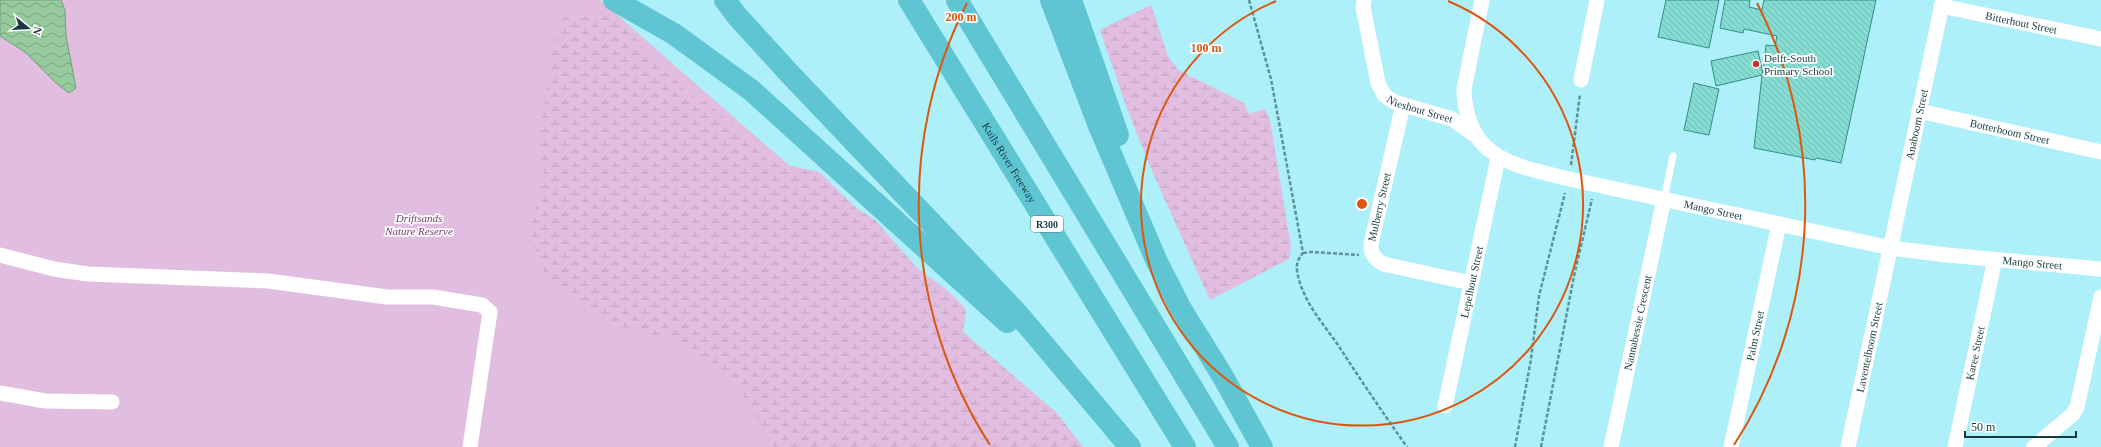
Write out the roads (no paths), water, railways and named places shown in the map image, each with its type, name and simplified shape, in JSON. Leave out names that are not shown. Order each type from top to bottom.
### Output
[{"type":"highway","points":[[614,0],[674,34],[751,90],[1075,383]]},
{"type":"highway","points":[[725,0],[737,16],[788,72],[1018,314],[1130,447]]},
{"type":"highway","name":"Kuils River Freeway","points":[[909,0],[1186,447]]},
{"type":"highway","points":[[957,0],[1228,447]]},
{"type":"highway","points":[[1051,0],[1098,126],[1157,262],[1181,309],[1222,375],[1262,447]]},
{"type":"highway","points":[[1071,0],[1097,80],[1147,209],[1222,375]]},
{"type":"street","name":"Nieshout Street","points":[[1364,0],[1366,22],[1379,87],[1389,99],[1403,105],[1452,119],[1478,137]]},
{"type":"street","name":"Mango Street","points":[[1482,0],[1464,89],[1466,117],[1478,137],[1498,158],[1517,166],[1569,179],[1891,248],[2101,269]]},
{"type":"street","points":[[1581,80],[1597,0]]},
{"type":"street","name":"Bitterhout Street","points":[[1942,3],[2101,39]]},
{"type":"street","name":"Anaboom Street","points":[[1891,248],[1942,3]]},
{"type":"street","name":"Mulberry Street","points":[[1403,105],[1371,244],[1373,256],[1383,264],[1471,283]]},
{"type":"street","name":"Botterboom Street","points":[[1919,111],[2101,152]]},
{"type":"street","name":"Lepelhout Street","points":[[1445,406],[1498,158]]},
{"type":"street","name":"Nannabessie Crescent","points":[[1611,447],[1664,199]]},
{"type":"street","name":"Palm Street","points":[[1731,447],[1779,224]]},
{"type":"street","name":"Laventelboom Street","points":[[1848,447],[1891,248]]},
{"type":"street","points":[[0,255],[54,270],[88,274],[268,281],[387,297],[433,297],[482,305],[490,312],[470,447]]},
{"type":"street","name":"Karee Street","points":[[1955,447],[1995,259]]},
{"type":"street","points":[[2034,447],[2073,414],[2077,407],[2101,297]]},
{"type":"street","points":[[0,393],[45,401],[112,402]]},
{"type":"lane","points":[[1664,199],[1673,156]]},
{"type":"water","points":[[0,0],[61,0],[65,10],[66,36],[76,88],[69,93],[56,83],[25,52],[0,36]]},
{"type":"place","name":"Delft-South Primary School","points":[[1756,64]]},
{"type":"park label","name":"Driftsands Nature Reserve","points":[[419,224]]}]
